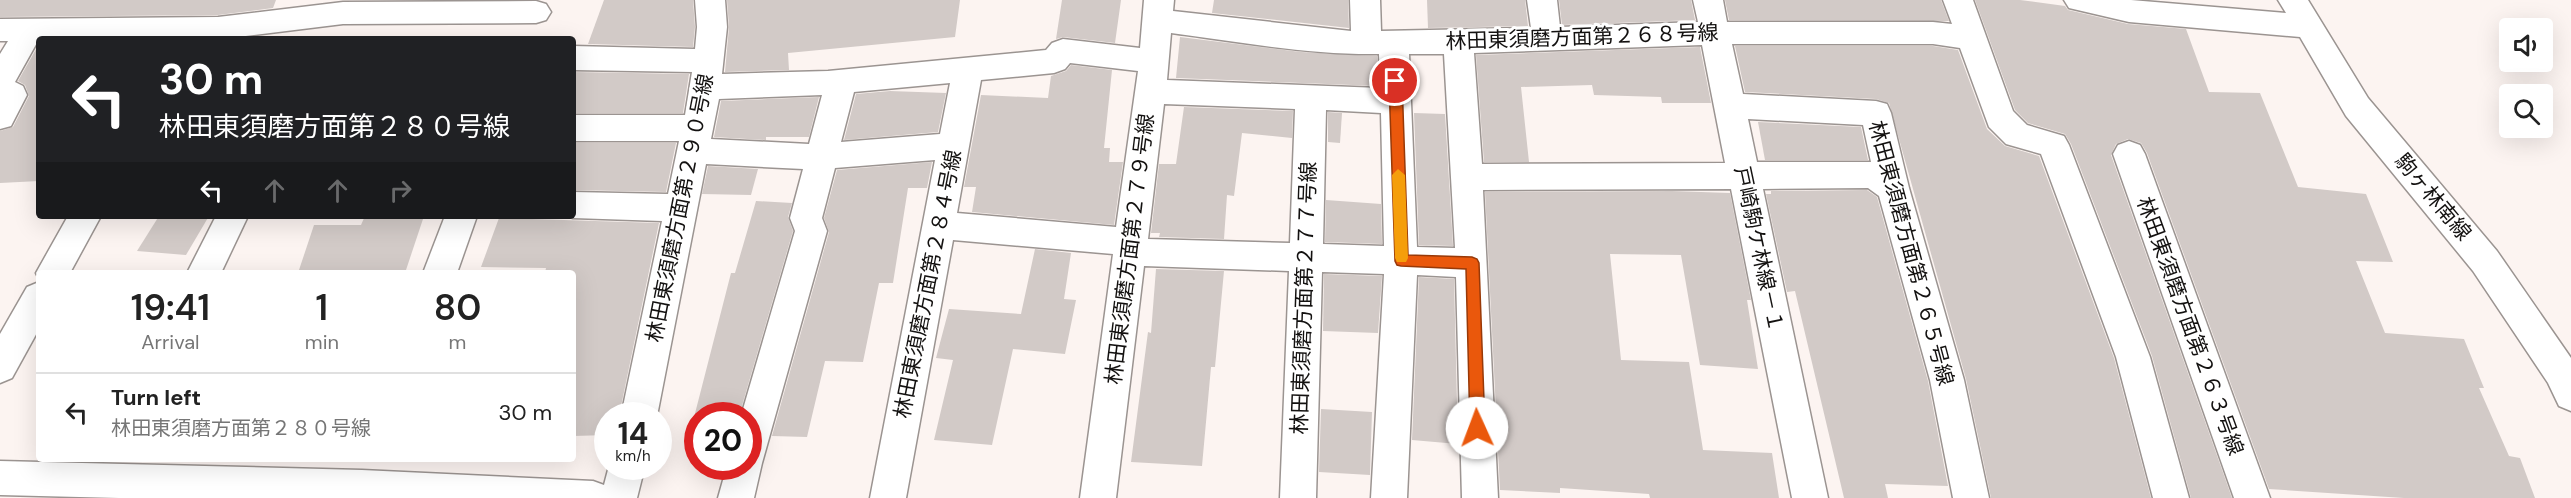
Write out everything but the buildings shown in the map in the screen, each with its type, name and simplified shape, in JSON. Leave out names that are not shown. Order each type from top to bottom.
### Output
[{"type":"street","name":"林田東須磨方面第２９０号線","points":[[642,402],[697,139],[712,27],[710,0]]},
{"type":"street","points":[[1365,0],[1380,42],[1396,101],[1401,261],[1389,498]]},
{"type":"street","points":[[1542,0],[1548,38]]},
{"type":"street","name":"戸崎駒ケ林線－１","points":[[1708,0],[1810,498]]},
{"type":"street","points":[[1958,0],[2000,118],[2017,135],[2053,145],[2133,357],[2171,498]]},
{"type":"street","points":[[2079,0],[2128,11],[2301,13]]},
{"type":"street","points":[[327,36],[345,6]]},
{"type":"street","points":[[0,30],[185,33],[345,6],[534,17]]},
{"type":"street","name":"林田東須磨方面第２６８号線","points":[[1158,10],[1275,35],[1380,42],[1458,42],[1715,33],[1933,33],[1972,39]]},
{"type":"street","name":"林田東須磨方面第２７９号線","points":[[1098,498],[1152,76],[1158,10]]},
{"type":"street","name":"駒ヶ林南線","points":[[2301,13],[2357,107],[2485,261],[2562,374],[2571,395]]},
{"type":"street","points":[[0,81],[30,30]]},
{"type":"street","points":[[1458,42],[1472,263],[1480,498]]},
{"type":"street","points":[[576,58],[707,74],[841,82],[1054,61],[1063,51],[1152,76],[1311,97],[1396,101]]},
{"type":"street","name":"林田東須磨方面第２８４号線","points":[[888,498],[968,69]]},
{"type":"street","points":[[762,404],[811,231],[806,218],[841,82]]},
{"type":"street","points":[[0,89],[12,95],[0,117]]},
{"type":"street","name":"林田東須磨方面第２７７号線","points":[[1298,498],[1304,257],[1311,97]]},
{"type":"street","name":"林田東須磨方面第２６５号線","points":[[1730,106],[1876,112],[1893,188],[1947,380],[1971,498]]},
{"type":"street","points":[[576,128],[697,139],[822,157],[954,146]]},
{"type":"street","name":"林田東須磨方面第２６３号線","points":[[2128,154],[2252,498]]},
{"type":"street","points":[[1467,177],[1874,175],[1893,188]]},
{"type":"street","points":[[576,205],[683,208]]},
{"type":"street","points":[[55,270],[84,219]]},
{"type":"street","points":[[205,270],[231,219]]},
{"type":"street","points":[[441,270],[460,219]]},
{"type":"street","points":[[939,225],[1130,247],[1304,257],[1472,263]]},
{"type":"street","points":[[0,367],[36,302]]},
{"type":"street","points":[[0,478],[106,470],[367,473],[593,498]]},
{"type":"street","points":[[619,498],[624,480]]},
{"type":"street","points":[[736,498],[741,480]]},
{"type":"slow traffic","points":[[1398,175],[1401,258]]},
{"type":"route","points":[[1395,81],[1401,261],[1472,263],[1477,428]]}]
